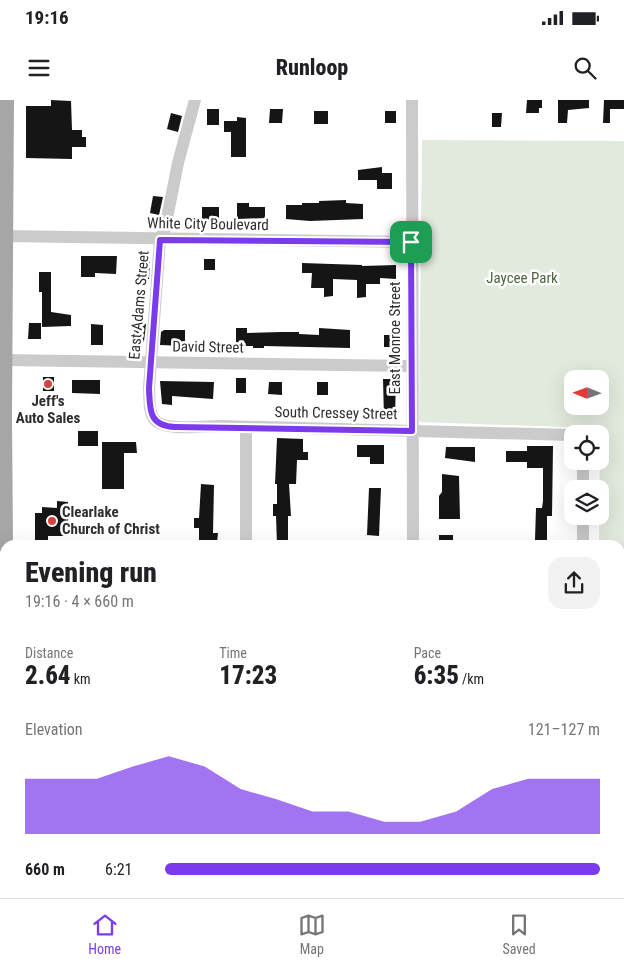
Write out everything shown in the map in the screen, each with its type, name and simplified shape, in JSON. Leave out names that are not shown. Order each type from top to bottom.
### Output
[{"type":"main road","points":[[5,540],[2,478],[5,236],[3,147],[6,100]]},
{"type":"street","name":"East Adams Street","points":[[159,424],[154,419],[150,407],[150,363],[160,240],[166,226],[178,163],[195,100]]},
{"type":"street","name":"East Monroe Street","points":[[412,100],[411,366],[413,540]]},
{"type":"street","name":"White City Boulevard","points":[[5,236],[160,240],[411,242]]},
{"type":"street","name":"David Street","points":[[4,360],[411,366]]},
{"type":"street","name":"South Cressey Street","points":[[159,424],[168,427],[564,436]]},
{"type":"street","points":[[246,428],[246,540]]},
{"type":"street","points":[[582,540],[583,525]]},
{"type":"green space","name":"Jaycee Park","points":[[422,140],[624,141],[624,540],[599,540],[599,525],[609,525],[609,480],[600,480],[600,470],[609,470],[609,425],[564,425],[564,427],[420,422]]},
{"type":"building","points":[[51,100],[71,101],[72,130],[82,130],[82,137],[86,137],[86,147],[72,147],[72,159],[26,158],[26,106],[51,106]]},
{"type":"building","points":[[527,100],[542,100],[542,108],[539,108],[539,113],[526,113]]},
{"type":"building","points":[[558,100],[589,100],[589,108],[568,110],[567,123],[558,123]]},
{"type":"building","points":[[604,100],[624,100],[624,109],[610,109],[610,123],[603,123]]},
{"type":"building","points":[[207,109],[219,109],[219,125],[207,125]]},
{"type":"building","points":[[270,109],[283,109],[282,123],[269,123]]},
{"type":"building","points":[[314,111],[328,111],[328,124],[314,124]]},
{"type":"building","points":[[385,111],[396,111],[396,123],[385,123]]},
{"type":"building","points":[[171,113],[182,116],[178,132],[167,129]]},
{"type":"building","points":[[492,113],[502,113],[501,127],[492,127]]},
{"type":"building","points":[[237,117],[246,118],[246,157],[231,157],[231,132],[224,132],[224,121],[237,121]]},
{"type":"building","points":[[382,167],[382,173],[392,173],[392,189],[377,189],[377,180],[358,180],[358,170]]},
{"type":"building","points":[[153,196],[163,197],[159,215],[150,213]]},
{"type":"building","points":[[346,200],[346,203],[363,204],[363,219],[310,221],[286,219],[286,205]]},
{"type":"building","points":[[237,203],[249,203],[249,207],[265,207],[265,218],[237,219]]},
{"type":"building","points":[[202,207],[219,207],[219,220],[202,220]]},
{"type":"building","points":[[81,256],[117,256],[116,274],[95,273],[95,277],[81,277]]},
{"type":"building","points":[[204,259],[215,259],[215,270],[204,270]]},
{"type":"building","points":[[145,260],[150,261],[149,279],[138,278],[140,262],[145,262]]},
{"type":"building","points":[[302,263],[362,266],[396,265],[396,279],[380,278],[380,284],[366,284],[366,297],[357,298],[357,280],[333,279],[333,296],[324,297],[324,288],[311,288],[312,273],[302,273]]},
{"type":"building","points":[[39,272],[51,272],[51,312],[71,315],[71,326],[42,327],[42,292],[39,292]]},
{"type":"building","points":[[135,322],[146,324],[144,341],[142,343],[133,342]]},
{"type":"building","points":[[29,323],[41,323],[41,339],[28,339]]},
{"type":"building","points":[[91,324],[103,325],[103,345],[91,345]]},
{"type":"building","points":[[236,328],[247,328],[247,333],[299,332],[299,334],[319,335],[319,328],[350,330],[350,348],[264,346],[264,348],[253,348],[253,346],[236,346]]},
{"type":"building","points":[[164,330],[185,330],[185,346],[160,345],[161,332]]},
{"type":"building","points":[[384,335],[394,335],[394,347],[384,347]]},
{"type":"building","points":[[43,377],[54,377],[54,391],[43,391]]},
{"type":"building","points":[[236,378],[246,378],[246,393],[236,393]]},
{"type":"building","points":[[383,379],[396,379],[395,418],[384,418]]},
{"type":"building","points":[[72,380],[100,380],[100,394],[72,393]]},
{"type":"building","points":[[160,381],[214,382],[213,399],[172,396],[172,405],[162,404]]},
{"type":"building","points":[[269,382],[282,382],[282,395],[268,394]]},
{"type":"building","points":[[317,382],[328,382],[328,395],[317,395]]},
{"type":"building","points":[[78,431],[98,431],[98,446],[78,446]]},
{"type":"building","points":[[277,438],[303,439],[303,452],[308,452],[308,460],[297,460],[296,484],[289,484],[291,516],[288,516],[288,540],[277,540],[276,516],[273,516],[273,504],[277,504],[277,484],[275,484]]},
{"type":"building","points":[[102,442],[136,442],[137,453],[124,453],[124,489],[102,489]]},
{"type":"building","points":[[357,445],[384,445],[384,464],[370,464],[370,457],[357,457]]},
{"type":"building","points":[[527,446],[553,446],[552,516],[547,516],[547,540],[535,540],[536,508],[542,508],[543,501],[543,468],[527,468],[527,462],[506,462],[506,451],[527,451]]},
{"type":"building","points":[[446,447],[475,447],[475,462],[445,458]]},
{"type":"building","points":[[442,474],[459,476],[460,519],[439,519],[439,496],[442,492]]},
{"type":"building","points":[[201,484],[214,485],[213,533],[218,533],[217,540],[199,540],[199,528],[194,528],[194,518],[199,518]]},
{"type":"building","points":[[369,488],[381,488],[379,536],[367,535]]},
{"type":"building","points":[[57,501],[68,502],[68,536],[48,536],[48,540],[35,540],[35,513],[42,513],[42,507],[57,508]]},
{"type":"building","points":[[439,535],[453,535],[453,540],[439,540]]},
{"type":"place","name":"Jeff's Auto Sales","points":[[48,384]]},
{"type":"place","name":"Clearlake Church of Christ","points":[[52,521]]},
{"type":"route","points":[[160,240],[411,242],[412,431],[220,426],[165,427],[154,419],[150,407],[149,388],[160,240]]}]
